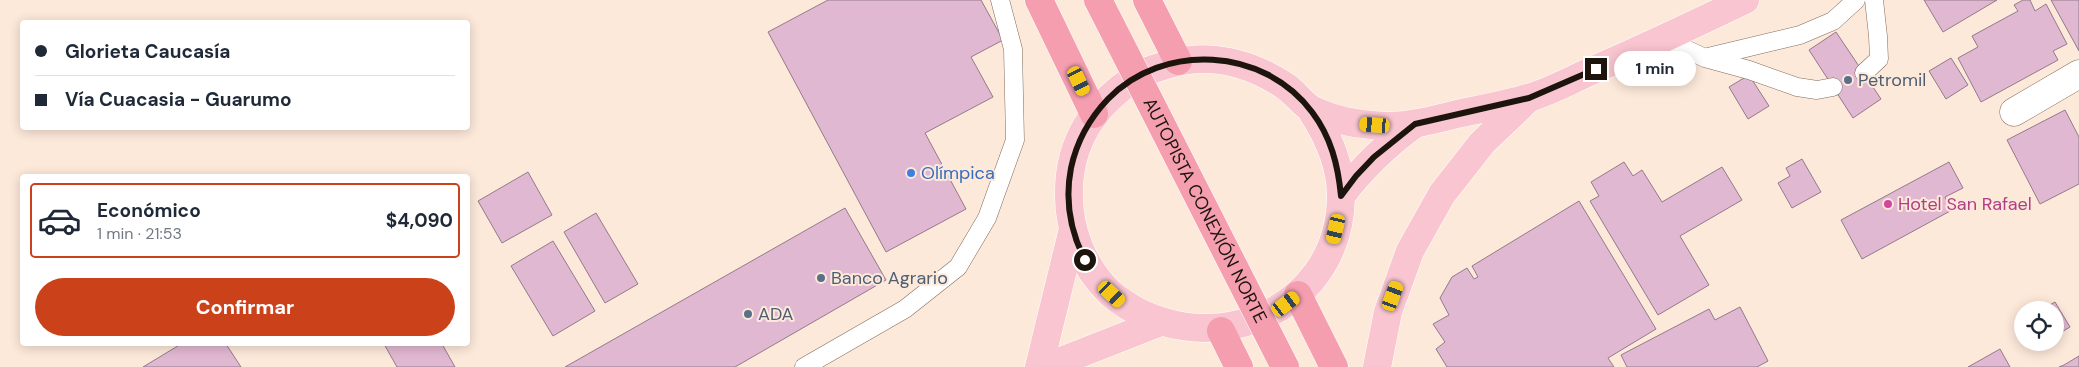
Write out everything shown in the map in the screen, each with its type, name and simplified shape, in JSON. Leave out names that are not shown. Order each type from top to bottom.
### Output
[{"type":"highway","points":[[1039,0],[1094,114]]},
{"type":"highway","name":"AUTOPISTA CONEXIÓN NORTE","points":[[1098,0],[1285,367]]},
{"type":"highway","points":[[1147,0],[1178,61]]},
{"type":"highway","points":[[1298,295],[1334,367]]},
{"type":"highway","points":[[1221,331],[1239,367]]},
{"type":"main road","points":[[1311,110],[1336,119],[1388,126],[1415,124],[1529,98],[1664,39],[1745,0]]},
{"type":"main road","points":[[1208,58],[1237,62],[1265,73],[1290,89],[1311,110],[1322,126],[1333,151],[1340,178],[1339,219],[1334,240],[1325,260],[1313,279],[1298,295],[1275,312],[1249,324],[1221,331],[1186,330],[1158,323],[1138,314],[1120,302],[1104,287],[1087,263],[1073,229],[1069,205],[1069,181],[1074,157],[1082,134],[1094,114],[1118,89],[1146,71],[1178,61],[1208,58]]},
{"type":"main road","points":[[1377,367],[1388,312],[1407,259],[1442,194],[1482,143],[1529,98]]},
{"type":"main road","points":[[1341,196],[1374,157],[1415,124]]},
{"type":"main road","points":[[1039,367],[1073,229]]},
{"type":"main road","points":[[1046,367],[1158,323]]},
{"type":"street","points":[[2014,112],[2079,74]]},
{"type":"lane","points":[[804,367],[905,309],[958,267],[987,218],[1015,140],[1013,49],[1000,0]]},
{"type":"lane","points":[[1705,58],[1800,35],[1833,21],[1856,0]]},
{"type":"lane","points":[[1864,73],[1879,59],[1874,0]]},
{"type":"lane","points":[[1664,39],[1705,58],[1749,70],[1796,87],[1817,90],[1833,88]]},
{"type":"building","points":[[828,0],[981,0],[1003,40],[971,57],[993,97],[925,133],[966,209],[886,252],[768,32]]},
{"type":"building","points":[[1924,0],[1997,0],[1943,32]]},
{"type":"building","points":[[2023,0],[2030,0],[2035,11],[2046,4],[2067,44],[2053,51],[2058,60],[1981,102],[1958,58],[1978,47],[1972,36],[2018,11],[2014,5]]},
{"type":"building","points":[[2051,0],[2079,0],[2079,51]]},
{"type":"building","name":"Petromil","points":[[1836,32],[1881,99],[1853,118],[1809,50]]},
{"type":"building","points":[[1951,58],[1968,85],[1946,99],[1929,71]]},
{"type":"building","points":[[1749,75],[1769,106],[1748,119],[1729,87]]},
{"type":"building","points":[[2065,110],[2079,137],[2079,184],[2040,204],[2007,140]]},
{"type":"building","points":[[1802,159],[1821,192],[1792,208],[1778,183],[1790,176],[1786,168]]},
{"type":"building","points":[[1624,162],[1633,176],[1642,170],[1662,202],[1722,167],[1742,200],[1680,236],[1709,285],[1658,315],[1590,201],[1599,196],[1591,182]]},
{"type":"building","points":[[1949,162],[1963,188],[1945,197],[1952,210],[1862,259],[1841,220]]},
{"type":"building","points":[[528,172],[552,215],[502,243],[478,201]]},
{"type":"building","points":[[1579,201],[1656,329],[1608,358],[1614,367],[1447,367],[1436,349],[1445,342],[1433,324],[1449,315],[1440,298],[1452,277],[1467,268],[1474,279],[1478,277],[1472,266]]},
{"type":"building","points":[[845,208],[886,280],[735,367],[565,367]]},
{"type":"building","points":[[596,213],[638,284],[605,303],[564,232]]},
{"type":"building","points":[[553,241],[595,311],[553,336],[511,266]]},
{"type":"building","points":[[1740,307],[1768,361],[1757,367],[1627,367],[1621,355],[1709,309],[1715,320]]},
{"type":"building","points":[[2064,317],[2070,327],[2064,331]]},
{"type":"building","points":[[178,346],[227,346],[241,367],[143,367]]},
{"type":"building","points":[[385,346],[443,346],[455,367],[397,367]]},
{"type":"building","points":[[2000,349],[2010,367],[1968,367]]},
{"type":"building","points":[[2079,356],[2079,367],[2059,367],[2064,365]]},
{"type":"place","name":"Petromil","points":[[1848,80]]},
{"type":"place","name":"Olímpica","points":[[911,173]]},
{"type":"place","name":"Hotel San Rafael","points":[[1888,204]]},
{"type":"place","name":"Banco Agrario","points":[[821,278]]},
{"type":"place","name":"ADA","points":[[748,314]]},
{"type":"route","points":[[1085,260],[1073,229],[1069,205],[1069,181],[1074,157],[1082,134],[1094,114],[1118,89],[1146,71],[1178,61],[1208,58],[1237,62],[1265,73],[1290,89],[1311,110],[1330,142],[1340,178],[1341,196],[1374,157],[1393,139],[1415,124],[1529,98],[1596,69]]}]
